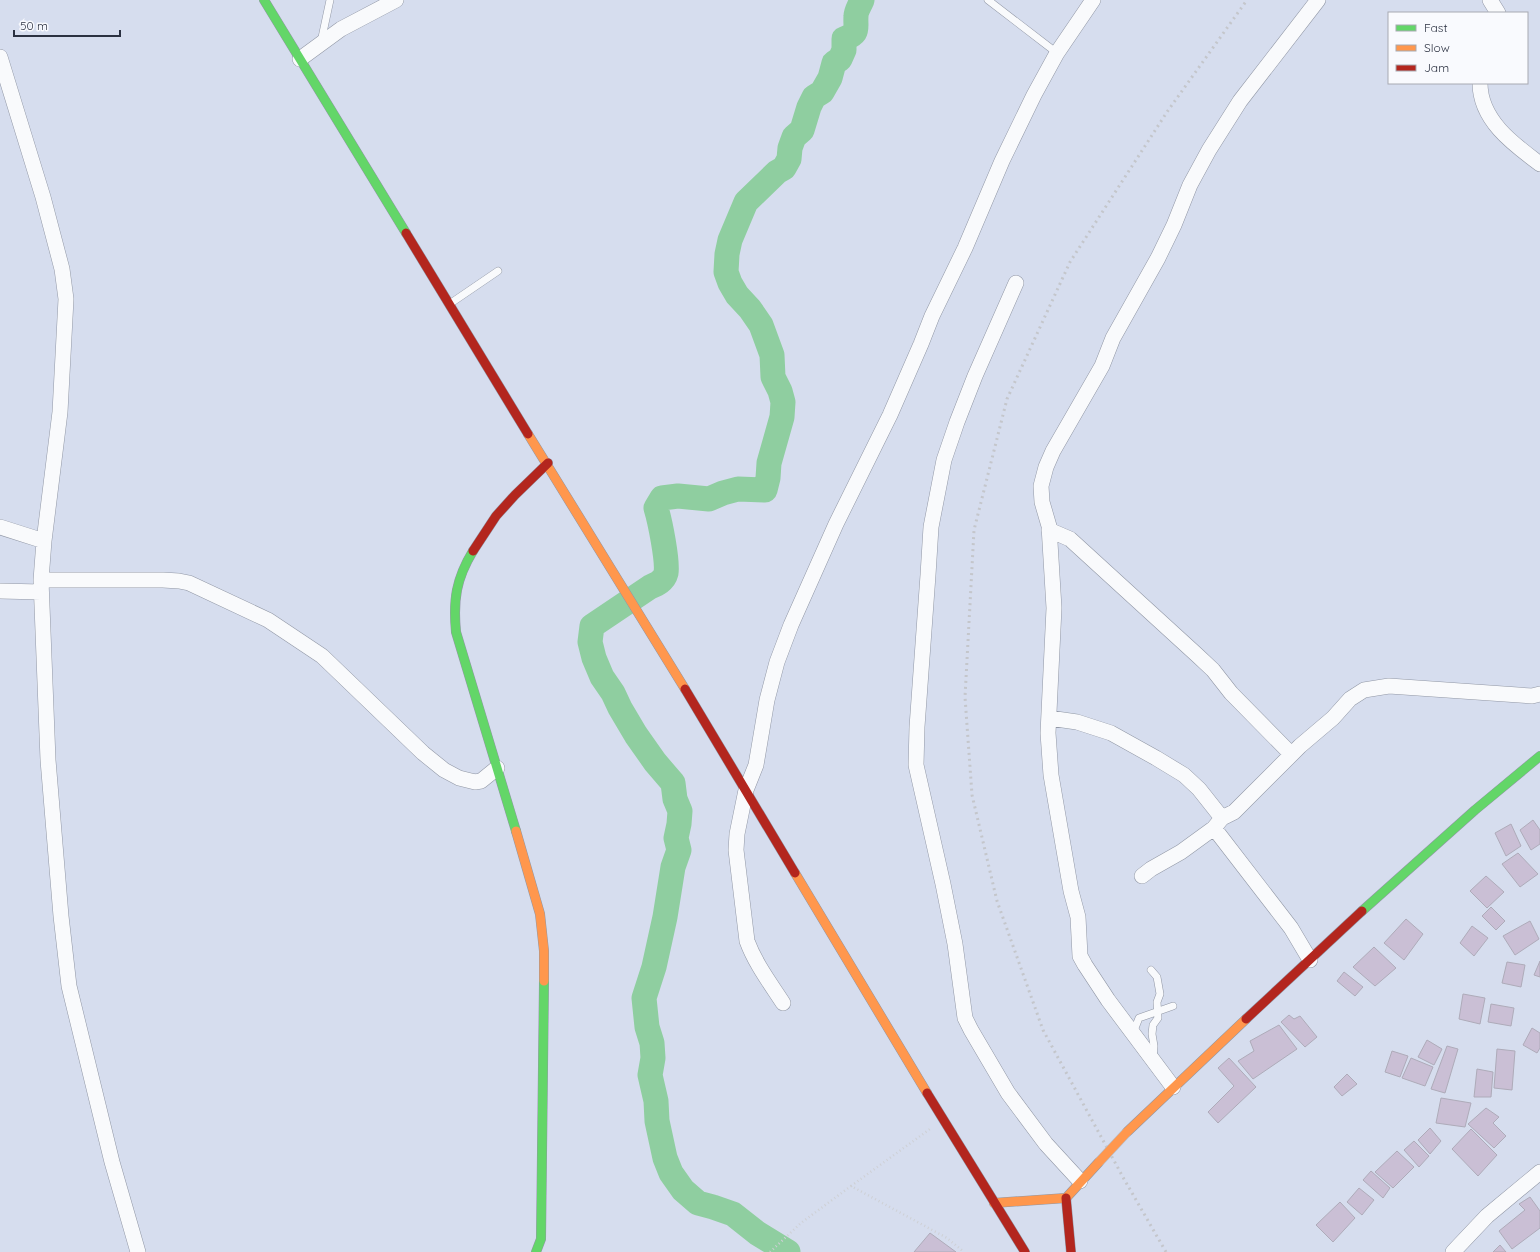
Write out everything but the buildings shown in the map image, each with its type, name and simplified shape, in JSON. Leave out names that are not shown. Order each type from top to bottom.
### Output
[{"type":"main road","points":[[264,0],[449,304],[548,463],[746,790],[943,1120],[1025,1252]]},
{"type":"main road","points":[[536,1252],[541,1238],[543,1205],[544,951],[540,914],[456,632],[454,609],[458,582],[467,561],[496,516],[515,494],[548,463]]},
{"type":"main road","points":[[994,1203],[1066,1198],[1080,1181],[1127,1132],[1173,1087],[1422,856],[1540,756]]},
{"type":"main road","points":[[1066,1198],[1071,1252]]},
{"type":"street","points":[[300,59],[341,29],[396,0]]},
{"type":"street","points":[[783,1002],[750,950],[746,936],[736,850],[737,834],[746,790],[756,765],[767,700],[777,662],[791,625],[840,517],[890,414],[932,316],[965,248],[1002,161],[1057,53],[1093,0]]},
{"type":"street","points":[[1173,1087],[1133,1033],[1080,956],[1078,917],[1071,891],[1051,775],[1049,718],[1054,608],[1049,530],[1042,502],[1041,486],[1046,467],[1053,451],[1102,366],[1113,338],[1158,258],[1174,225],[1190,185],[1209,150],[1240,101],[1318,0]]},
{"type":"street","points":[[1490,0],[1497,12]]},
{"type":"street","points":[[0,57],[54,236],[62,270],[66,299],[60,412],[44,540],[41,586],[48,760],[61,916],[69,986],[112,1162],[138,1252]]},
{"type":"street","points":[[1480,84],[1482,98],[1493,122],[1516,146],[1540,164]]},
{"type":"street","points":[[1016,283],[975,376],[944,460],[931,527],[917,727],[916,765],[945,892],[955,944],[965,1018],[1008,1093],[1046,1144],[1080,1181]]},
{"type":"street","points":[[0,527],[44,540]]},
{"type":"street","points":[[1049,530],[1070,539],[1197,655],[1213,670],[1231,693],[1291,754]]},
{"type":"street","points":[[0,591],[41,586],[163,580],[179,580],[189,583],[268,620],[322,656],[423,753],[444,770],[459,778],[475,782],[480,781],[497,768]]},
{"type":"street","points":[[1142,876],[1151,869],[1181,852],[1234,812],[1291,754],[1333,718],[1350,699],[1364,690],[1389,686],[1532,696],[1540,694]]},
{"type":"street","points":[[1049,718],[1077,722],[1111,733],[1184,775],[1194,784],[1218,823],[1291,928],[1310,960]]},
{"type":"street","points":[[1453,1252],[1487,1216],[1540,1172]]},
{"type":"lane","points":[[321,44],[330,0]]},
{"type":"lane","points":[[988,0],[1057,53]]},
{"type":"lane","points":[[449,304],[498,271]]},
{"type":"lane","points":[[1151,970],[1157,977],[1160,994],[1157,1002],[1158,1018],[1153,1025],[1152,1030],[1154,1046],[1153,1060]]},
{"type":"lane","points":[[1133,1033],[1139,1018],[1173,1006]]},
{"type":"path","points":[[770,1252],[801,1223],[866,1174],[943,1120]]},
{"type":"path","points":[[851,1186],[947,1238],[964,1252]]},
{"type":"waterway","points":[[788,1252],[757,1233],[733,1214],[698,1203],[683,1190],[671,1173],[665,1158],[657,1121],[656,1101],[650,1075],[653,1058],[652,1043],[647,1027],[644,998],[654,967],[665,917],[673,867],[679,850],[676,838],[680,811],[675,799],[673,783],[655,762],[636,735],[620,708],[613,693],[602,677],[594,658],[590,642],[592,626],[664,578],[666,573],[665,551],[656,508],[662,498],[678,496],[709,499],[738,489],[765,490],[768,478],[769,463],[782,417],[783,402],[780,391],[773,377],[772,355],[761,325],[750,309],[737,295],[730,283],[726,272],[727,254],[730,240],[746,202],[777,172],[784,168],[789,159],[790,148],[794,137],[802,130],[809,107],[814,97],[822,92],[830,78],[834,63],[840,59],[844,50],[844,39],[855,33],[856,14],[862,0]]},
{"type":"railway","points":[[1166,1252],[1124,1179],[1043,1030],[997,901],[972,795],[965,697],[974,530],[1007,399],[1070,262],[1167,112],[1247,0]]},
{"type":"traffic: fast","points":[[264,0],[406,233]]},
{"type":"traffic: fast","points":[[473,551],[459,580],[455,610],[456,632],[516,831]]},
{"type":"traffic: fast","points":[[1362,911],[1475,810],[1540,756]]},
{"type":"traffic: fast","points":[[536,1252],[541,1239],[544,981]]},
{"type":"traffic: slow","points":[[528,434],[685,689]]},
{"type":"traffic: slow","points":[[516,831],[540,914],[544,951],[544,981]]},
{"type":"traffic: slow","points":[[795,873],[927,1093]]},
{"type":"traffic: slow","points":[[1127,1132],[1246,1019]]},
{"type":"traffic: slow","points":[[1099,1162],[1127,1132]]},
{"type":"traffic: slow","points":[[994,1203],[1066,1198],[1099,1162]]},
{"type":"traffic: jam","points":[[406,233],[528,434]]},
{"type":"traffic: jam","points":[[473,551],[496,516],[548,463]]},
{"type":"traffic: jam","points":[[685,689],[795,873]]},
{"type":"traffic: jam","points":[[1246,1019],[1362,911]]},
{"type":"traffic: jam","points":[[927,1093],[1025,1252]]},
{"type":"traffic: jam","points":[[1066,1198],[1071,1252]]}]
